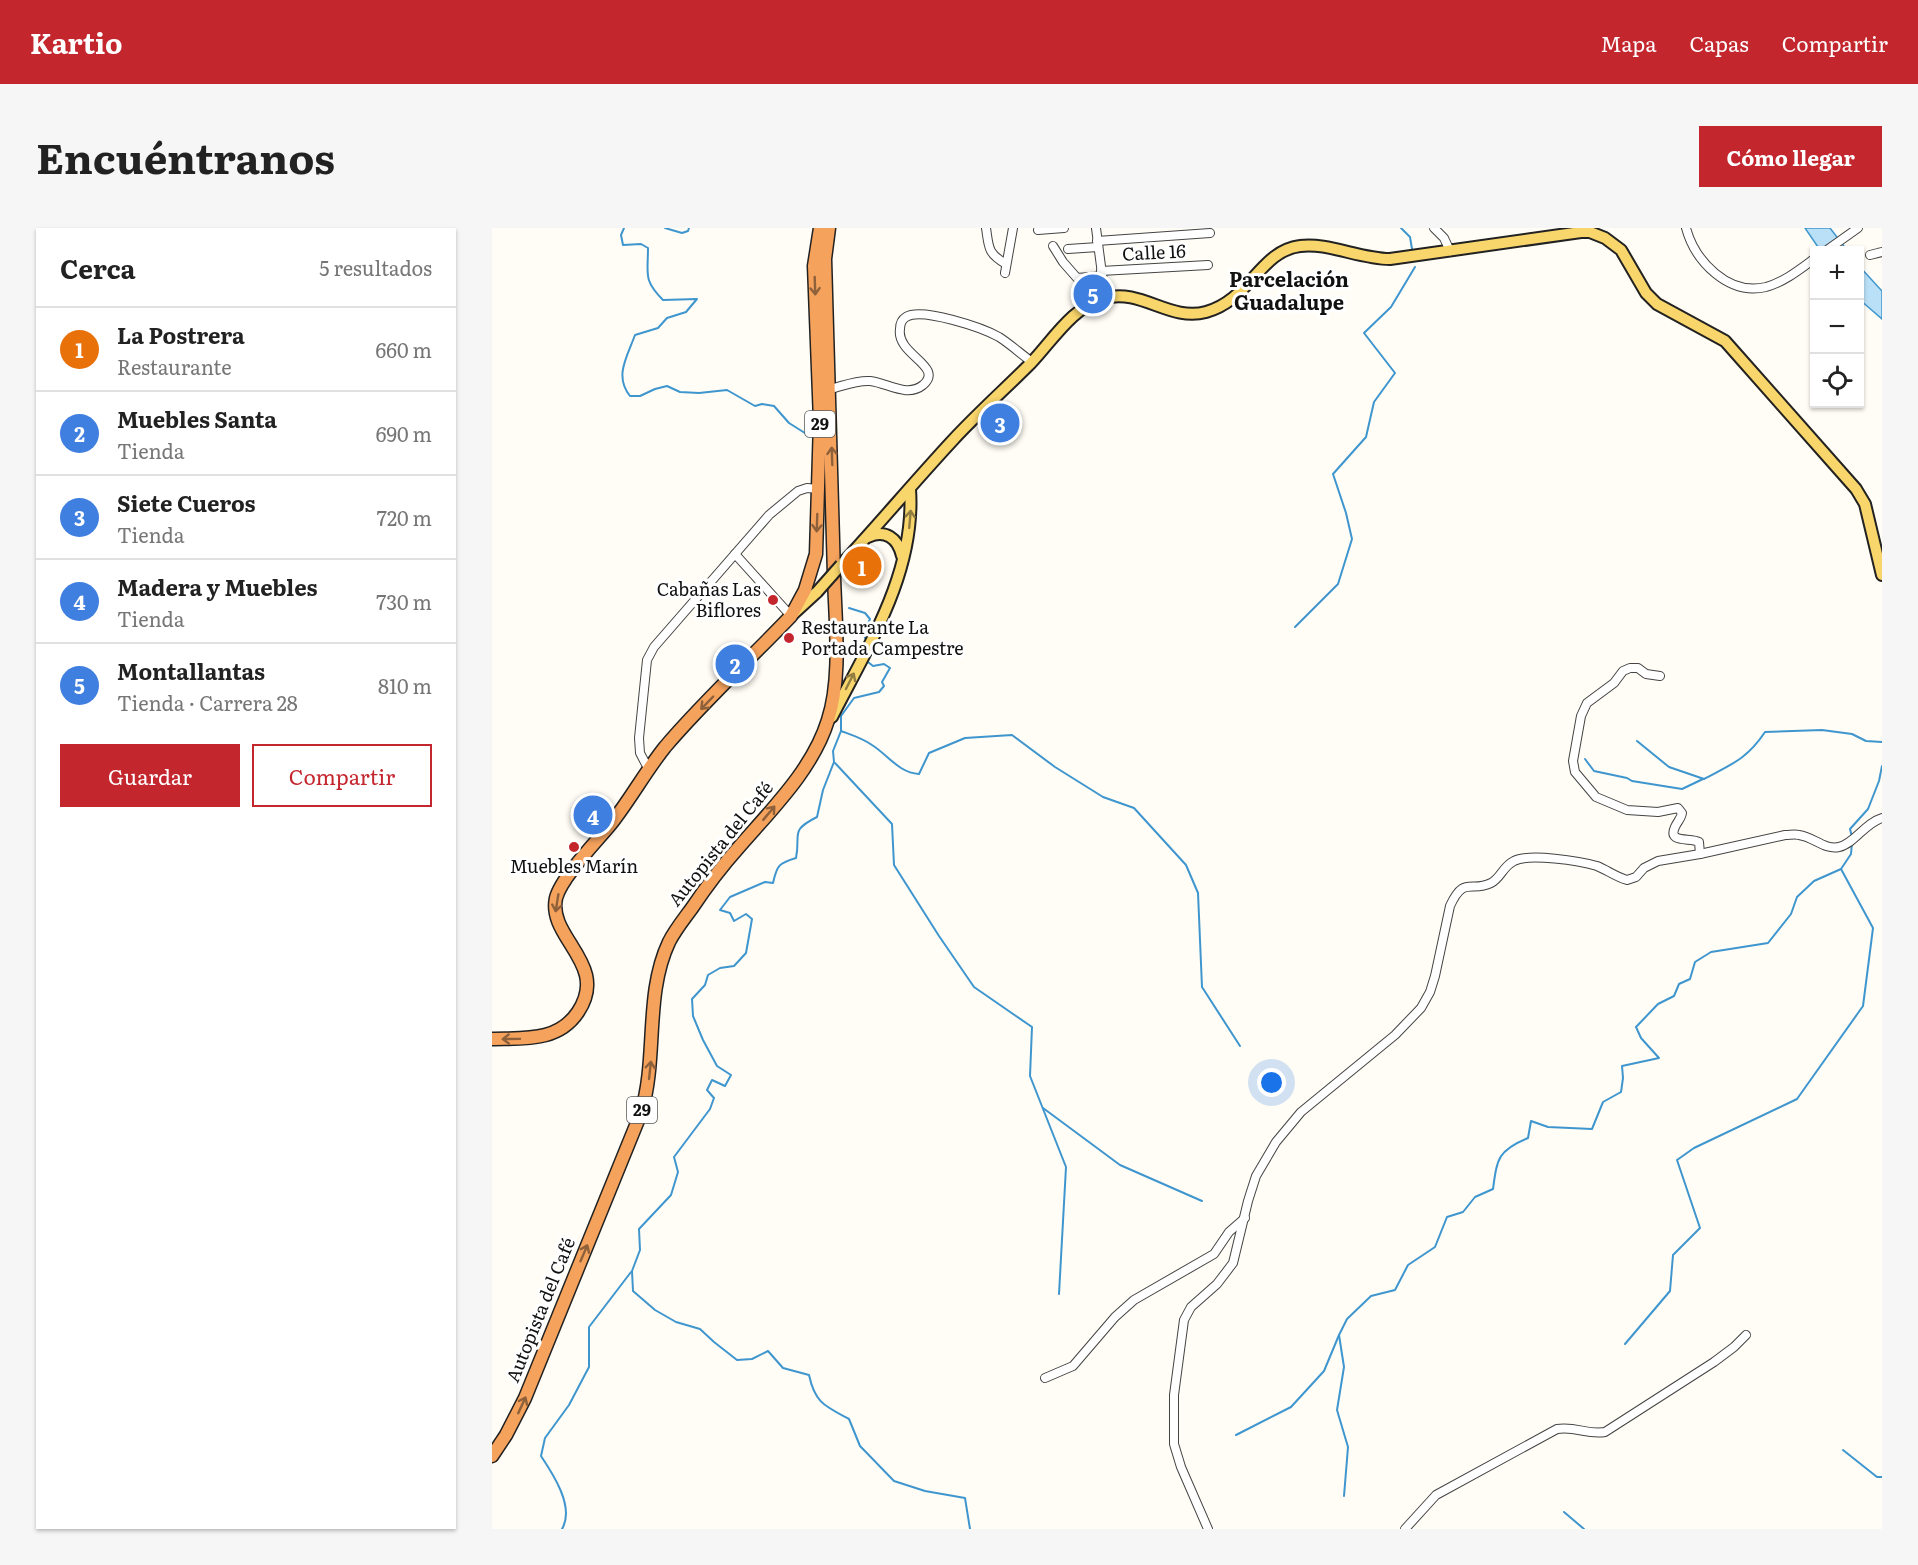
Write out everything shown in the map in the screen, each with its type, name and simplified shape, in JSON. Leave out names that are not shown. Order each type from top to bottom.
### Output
[{"type":"highway","name":"29","points":[[492,1039],[542,1038],[558,1032],[580,1010],[586,993],[585,970],[580,957],[558,924],[555,914],[556,898],[566,880],[620,812],[672,740],[792,616],[805,590],[816,554],[819,489],[820,421],[814,266],[820,228]]},
{"type":"highway","name":"Autopista del Café","points":[[494,1450],[525,1398],[641,1113],[649,1075],[656,988],[669,941],[702,893],[788,789],[811,758],[824,734],[833,699],[835,668],[830,389],[825,259],[829,228]]},
{"type":"main road","points":[[792,616],[817,592],[955,439],[1075,315],[1089,304],[1105,297],[1126,296],[1144,300],[1173,312],[1202,313],[1228,303],[1271,259],[1290,248],[1311,245],[1380,259],[1414,257],[1574,232],[1590,232],[1617,246],[1627,258],[1646,292],[1657,304],[1725,341],[1856,489],[1865,504],[1882,575]]},
{"type":"main road","points":[[824,734],[889,603],[902,559],[910,518],[910,489]]},
{"type":"main road","points":[[866,538],[879,533],[890,536],[898,543],[902,559]]},
{"type":"street","points":[[986,228],[990,252],[1006,264]]},
{"type":"street","points":[[1005,273],[1013,228]]},
{"type":"street","points":[[1038,230],[1064,228]]},
{"type":"street","points":[[1096,228],[1105,297]]},
{"type":"street","points":[[1434,228],[1444,238],[1450,251]]},
{"type":"street","points":[[1686,228],[1703,263],[1716,274],[1737,285],[1763,288],[1779,282],[1810,262]]},
{"type":"street","points":[[1833,246],[1856,229]]},
{"type":"street","points":[[1068,249],[1161,232],[1210,233]]},
{"type":"street","name":"Calle 16","points":[[1053,246],[1077,278],[1208,265]]},
{"type":"street","points":[[1870,255],[1882,252]]},
{"type":"street","points":[[830,389],[870,381],[902,390],[912,390],[928,380],[929,373],[926,366],[906,349],[899,335],[902,321],[905,317],[912,315],[954,320],[984,330],[1001,338],[1032,362]]},
{"type":"street","points":[[649,770],[640,753],[639,738],[647,660],[659,639],[764,520],[790,497],[803,489],[819,489]]},
{"type":"street","points":[[735,554],[792,616]]},
{"type":"street","points":[[1660,676],[1646,674],[1638,668],[1630,668],[1623,671],[1614,683],[1587,703],[1581,716],[1574,761],[1575,772],[1596,797],[1627,810],[1658,812],[1678,808],[1682,813],[1673,833],[1678,839],[1699,842],[1700,854]]},
{"type":"street","points":[[1208,1529],[1181,1467],[1174,1444],[1174,1395],[1184,1320],[1191,1307],[1217,1284],[1233,1263],[1256,1176],[1287,1126],[1395,1035],[1421,1008],[1430,992],[1454,896],[1462,888],[1488,885],[1506,865],[1517,859],[1576,861],[1599,867],[1627,880],[1636,877],[1644,868],[1658,861],[1785,835],[1799,835],[1827,847],[1838,847],[1846,844],[1873,821],[1882,818]]},
{"type":"street","points":[[1045,1378],[1073,1366],[1115,1317],[1134,1300],[1214,1254],[1229,1232],[1245,1218]]},
{"type":"street","points":[[1405,1529],[1436,1495],[1557,1429],[1570,1427],[1593,1434],[1605,1432],[1714,1362],[1746,1335]]},
{"type":"water","points":[[1805,228],[1830,228],[1844,246],[1817,246]]},
{"type":"water","points":[[1864,271],[1882,291],[1882,319],[1864,303]]},
{"type":"waterway","points":[[624,228],[621,235],[623,245],[641,244],[648,248],[649,282],[663,300],[697,299],[686,312],[667,318],[658,328],[635,335],[622,374],[625,389],[630,396],[640,396],[667,386],[680,392],[699,393],[727,390],[755,406],[762,404],[774,406],[789,423],[808,435]]},
{"type":"waterway","points":[[665,228],[682,233],[688,231],[689,228]]},
{"type":"waterway","points":[[1401,228],[1410,237],[1412,249]]},
{"type":"waterway","points":[[1295,627],[1338,584],[1352,539],[1333,474],[1366,437],[1374,402],[1395,373],[1364,333],[1391,307],[1415,267]]},
{"type":"waterway","points":[[849,608],[865,613],[870,619],[865,630],[865,638]]},
{"type":"waterway","points":[[868,662],[873,666],[884,664],[890,668],[882,682],[884,686],[879,692],[854,698],[841,716],[841,731],[833,751],[834,762],[823,790],[817,817],[799,830],[796,858],[780,866],[773,883],[765,882],[730,897],[720,910],[730,913],[734,921],[746,914],[752,919],[746,953],[734,966],[720,968],[708,975],[705,985],[692,999],[693,1016],[717,1066],[731,1075],[725,1086],[712,1080],[707,1090],[714,1098],[710,1109],[674,1157],[678,1172],[671,1195],[639,1229],[640,1250],[632,1271],[633,1291],[655,1310],[676,1322],[700,1329],[737,1360],[752,1359],[768,1351],[783,1368],[809,1375],[814,1392],[822,1403],[849,1419],[860,1446],[894,1481],[925,1491],[965,1498],[970,1529]]},
{"type":"waterway","points":[[1637,741],[1669,767],[1704,779],[1745,755],[1765,732],[1822,730],[1852,734],[1866,741],[1882,742]]},
{"type":"waterway","points":[[841,731],[878,749],[905,770],[919,774],[929,753],[965,738],[1012,735],[1055,767],[1103,797],[1134,808],[1186,865],[1198,893],[1202,987],[1240,1046]]},
{"type":"waterway","points":[[1585,759],[1594,771],[1632,781],[1682,789],[1703,779]]},
{"type":"waterway","points":[[835,763],[892,824],[894,865],[974,987],[1032,1027],[1030,1076],[1066,1167],[1059,1294]]},
{"type":"waterway","points":[[1852,837],[1850,829],[1868,809],[1882,766]]},
{"type":"waterway","points":[[1625,1344],[1670,1291],[1673,1255],[1700,1228],[1677,1160],[1694,1148],[1797,1099],[1863,1006],[1873,928],[1841,869],[1851,854],[1852,843]]},
{"type":"waterway","points":[[1344,1496],[1348,1447],[1337,1410],[1344,1367],[1339,1335],[1347,1319],[1371,1296],[1395,1290],[1408,1265],[1435,1247],[1447,1217],[1463,1212],[1475,1197],[1493,1189],[1501,1157],[1510,1147],[1528,1138],[1531,1121],[1548,1127],[1592,1129],[1603,1102],[1621,1092],[1622,1066],[1659,1058],[1641,1038],[1636,1027],[1658,1004],[1674,996],[1679,984],[1690,979],[1695,962],[1711,952],[1768,943],[1791,914],[1797,897],[1814,881],[1841,869]]},
{"type":"waterway","points":[[1043,1108],[1120,1165],[1202,1201]]},
{"type":"waterway","points":[[562,1529],[566,1511],[561,1491],[541,1456],[545,1438],[569,1405],[589,1367],[589,1327],[631,1272]]},
{"type":"waterway","points":[[1236,1435],[1291,1407],[1324,1371],[1339,1335]]},
{"type":"waterway","points":[[1843,1450],[1877,1477],[1882,1477]]},
{"type":"waterway","points":[[1564,1512],[1584,1529]]},
{"type":"place","name":"Montallantas","points":[[1093,294]]},
{"type":"place","name":"Siete Cueros","points":[[1000,423]]},
{"type":"place","name":"La Postrera","points":[[862,566]]},
{"type":"place","name":"Cabañas Las Biflores","points":[[773,600]]},
{"type":"place","name":"Restaurante La Portada Campestre","points":[[789,638]]},
{"type":"place","name":"Muebles Santa","points":[[735,664]]},
{"type":"place","name":"Madera y Muebles","points":[[593,815]]},
{"type":"place","name":"Muebles Marín","points":[[574,847]]},
{"type":"district","name":"Parcelación Guadalupe","points":[[1289,292]]}]
